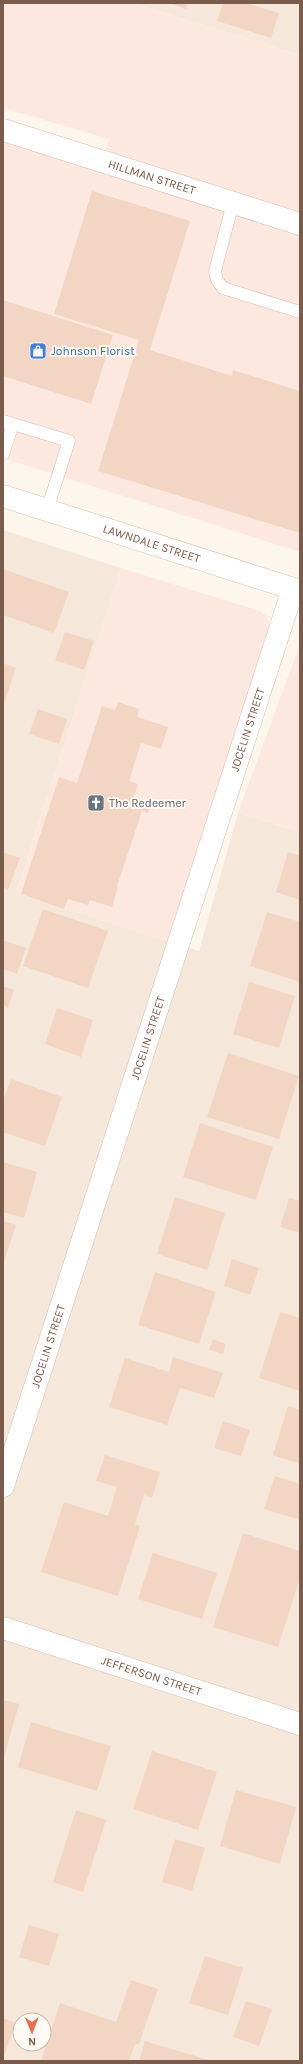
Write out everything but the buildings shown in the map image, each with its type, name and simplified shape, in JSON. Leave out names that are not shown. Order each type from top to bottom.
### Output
[{"type":"street","name":"HILLMAN STREET","points":[[3,130],[300,224]]},
{"type":"street","name":"LAWNDALE STREET","points":[[3,496],[296,590]]},
{"type":"street","name":"JOCELIN STREET","points":[[3,1486],[296,590]]},
{"type":"street","name":"JEFFERSON STREET","points":[[3,1628],[300,1724]]},
{"type":"lane","points":[[233,203],[215,271],[217,280],[223,288],[300,312]]},
{"type":"lane","points":[[3,454],[8,422],[69,441],[47,510]]},
{"type":"shaded area","points":[[3,3],[133,3],[300,55],[300,552],[3,458],[3,141],[99,171],[109,139],[3,108]]},
{"type":"shaded area","points":[[133,3],[300,3],[300,55]]},
{"type":"shaded area","points":[[3,530],[121,568],[16,893],[199,951],[238,813],[300,832],[300,2061],[3,2061]]},
{"type":"shaded area","points":[[121,568],[260,611],[267,617],[270,625],[268,637],[168,942],[16,893]]},
{"type":"shaded area","points":[[300,644],[300,832],[238,813]]},
{"type":"place","name":"Johnson Florist","points":[[38,351]]},
{"type":"place","name":"The Redeemer","points":[[96,803]]}]
